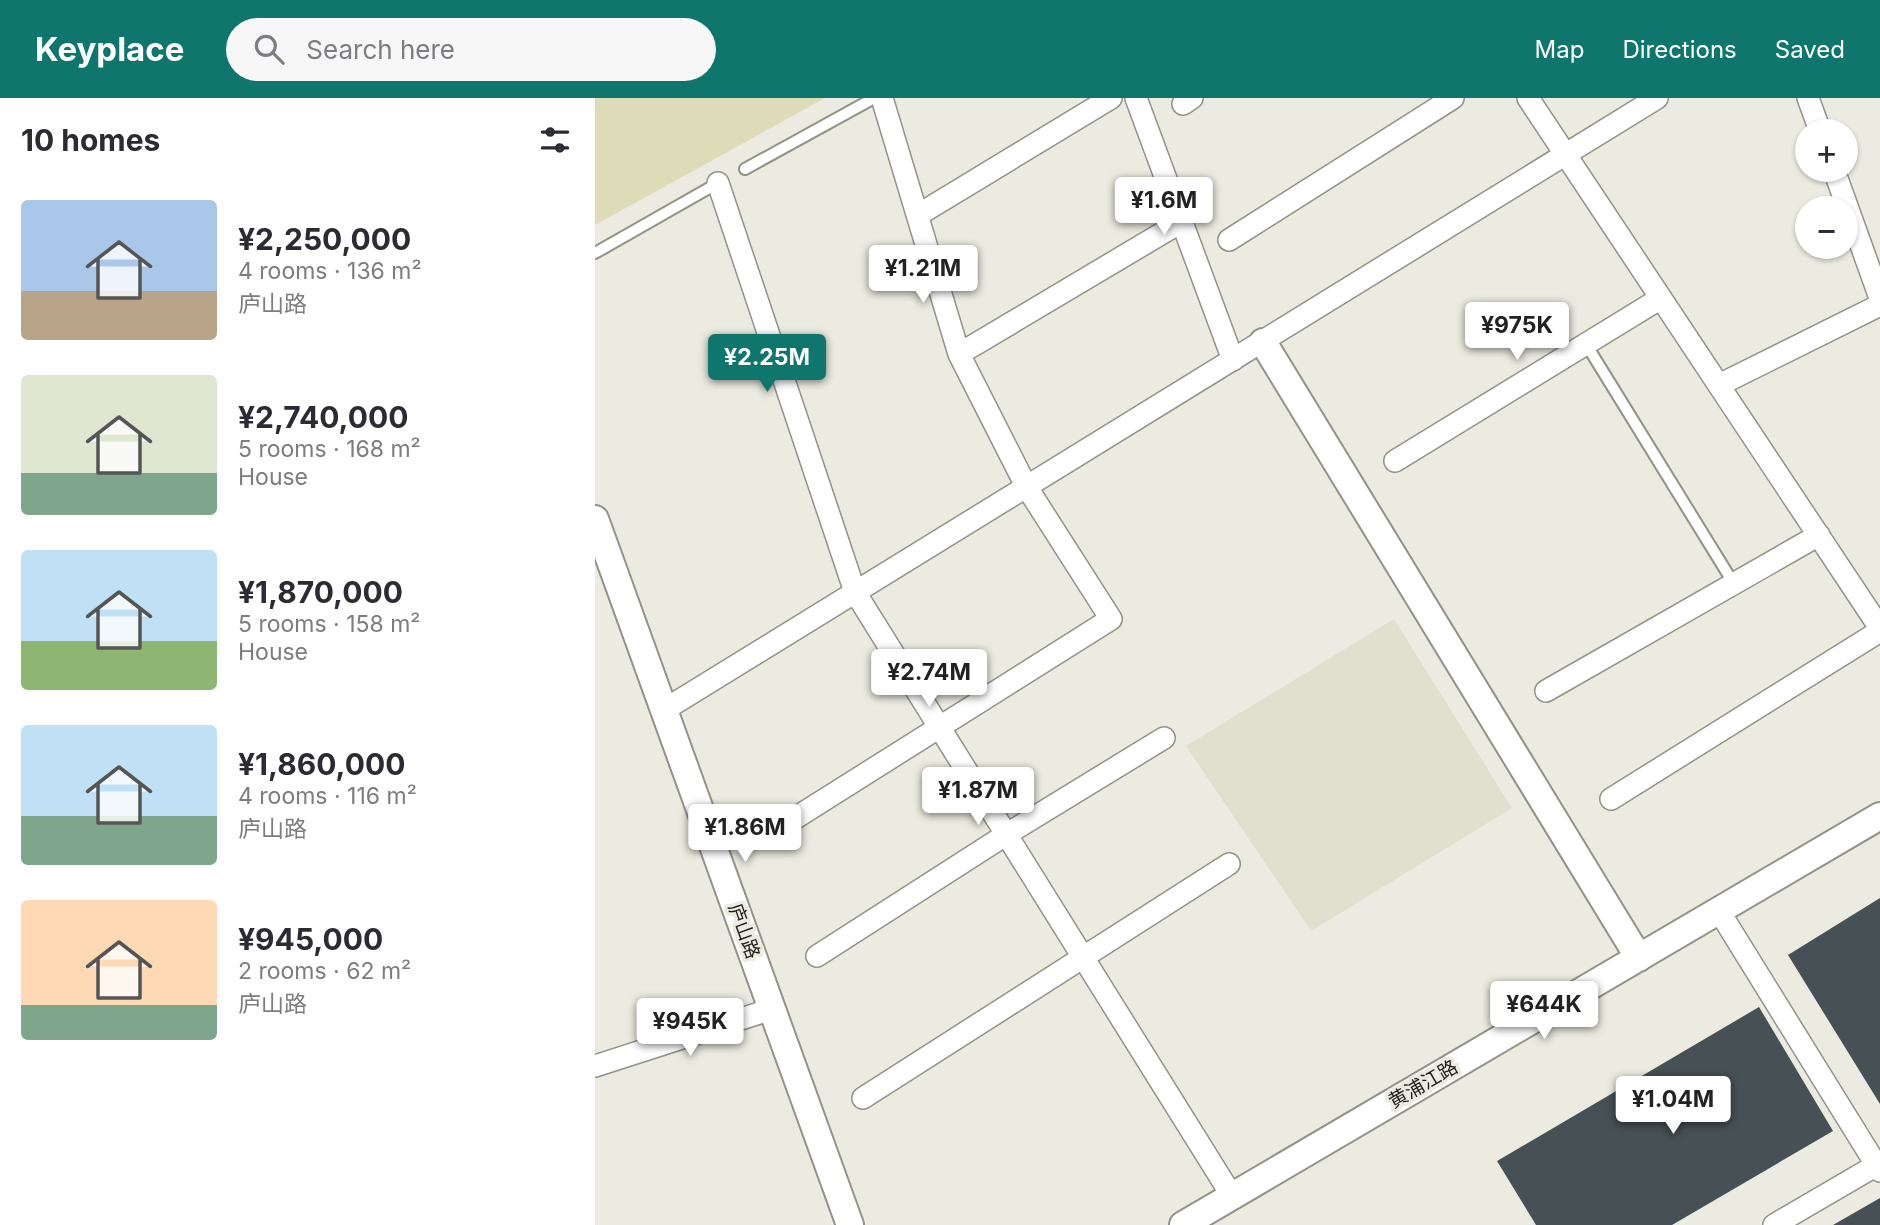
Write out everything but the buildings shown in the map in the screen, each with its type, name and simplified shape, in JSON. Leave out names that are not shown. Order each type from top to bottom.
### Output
[{"type":"street","points":[[770,834],[1111,619],[1027,486],[959,354],[882,98]]},
{"type":"street","points":[[918,215],[1111,98]]},
{"type":"street","points":[[1136,98],[1233,360]]},
{"type":"street","points":[[1229,240],[1453,98]]},
{"type":"street","points":[[1528,98],[1880,630],[1611,799]]},
{"type":"street","points":[[664,710],[1657,98]]},
{"type":"street","points":[[1808,98],[1816,119]]},
{"type":"street","points":[[1838,182],[1880,298]]},
{"type":"street","points":[[718,183],[855,592],[1232,1196]]},
{"type":"street","points":[[959,354],[1181,222]]},
{"type":"street","points":[[1395,461],[1661,298]]},
{"type":"street","points":[[1720,385],[1880,305]]},
{"type":"street","points":[[1263,342],[1639,958]]},
{"type":"street","name":"庐山路","points":[[595,519],[850,1225]]},
{"type":"street","points":[[1546,691],[1819,536]]},
{"type":"street","points":[[817,956],[1007,834],[1164,738]]},
{"type":"street","name":"黄浦江路","points":[[1198,1221],[1232,1196],[1880,816]]},
{"type":"street","points":[[863,1098],[1229,864]]},
{"type":"street","points":[[1719,911],[1880,1171]]},
{"type":"street","points":[[595,1066],[772,1009]]},
{"type":"street","points":[[1774,1225],[1880,1163]]},
{"type":"lane","points":[[745,169],[874,98]]},
{"type":"lane","points":[[595,253],[718,183]]},
{"type":"lane","points":[[1586,344],[1734,584]]},
{"type":"shaded area","points":[[595,98],[825,98],[595,225]]},
{"type":"shaded area","points":[[1394,619],[1512,808],[1311,931],[1186,746]]}]
